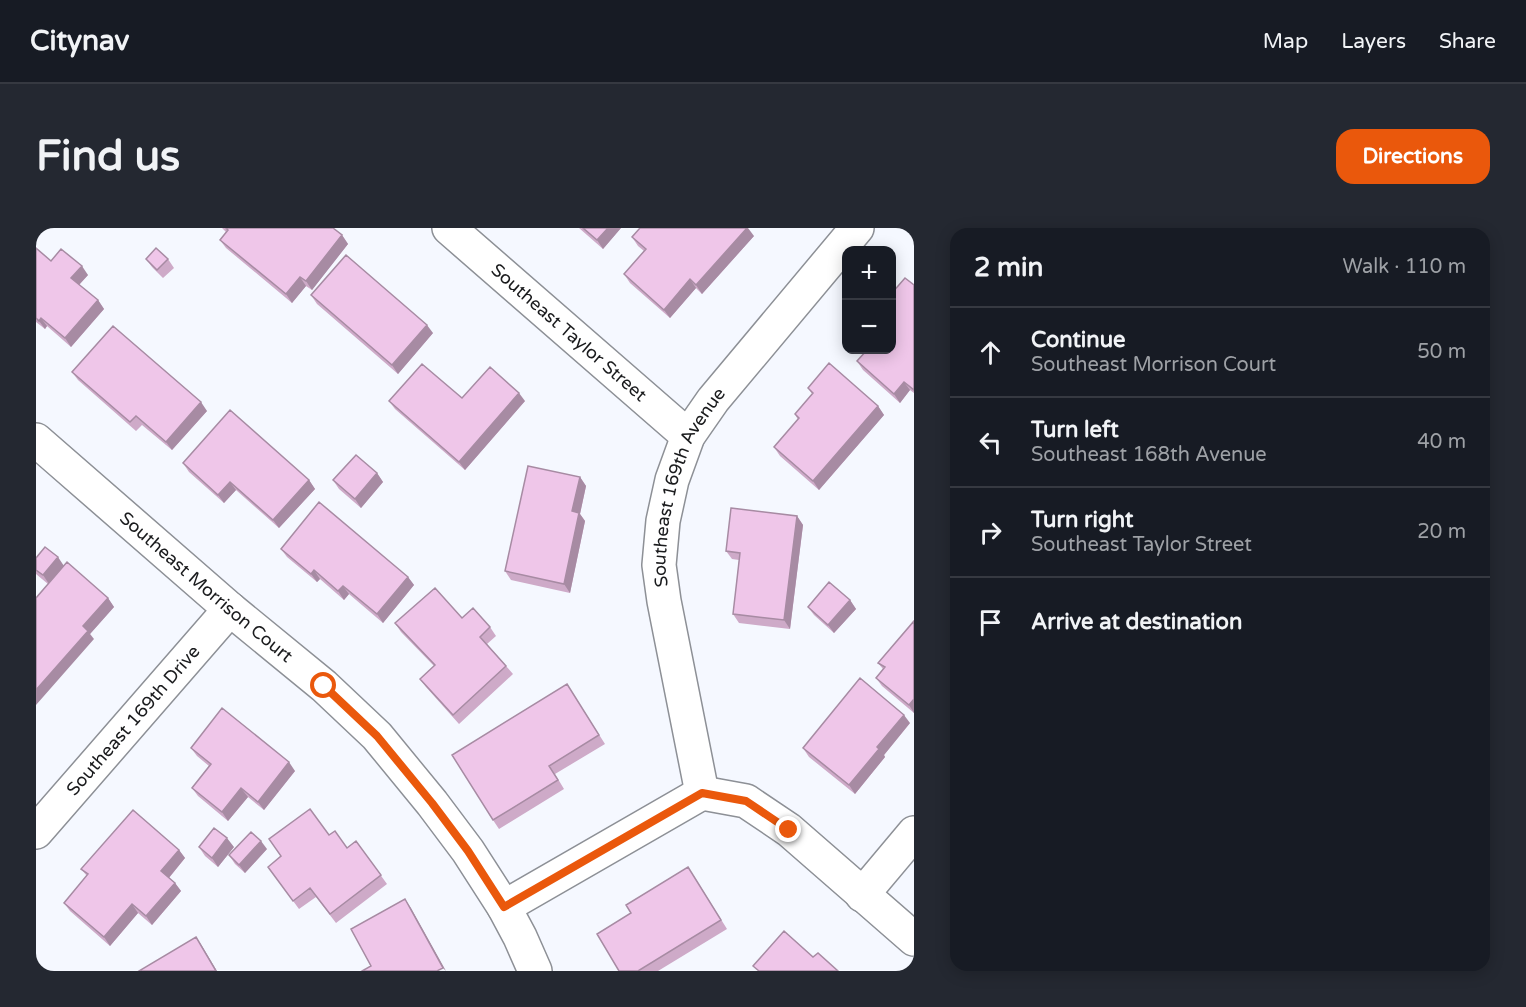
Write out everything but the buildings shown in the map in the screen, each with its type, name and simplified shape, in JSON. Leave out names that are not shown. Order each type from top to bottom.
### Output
[{"type":"street","name":"Southeast Taylor Street","points":[[449,228],[688,436]]},
{"type":"street","name":"Southeast 169th Avenue","points":[[702,793],[659,565],[663,521],[672,480],[688,436],[712,400],[856,228]]},
{"type":"street","name":"Southeast Morrison Court","points":[[36,441],[230,609],[324,686],[377,736],[468,851],[504,907],[535,971]]},
{"type":"street","name":"Southeast 169th Drive","points":[[36,832],[230,609]]},
{"type":"street","points":[[504,907],[702,793],[746,801],[789,830],[914,939]]},
{"type":"street","points":[[862,895],[914,833]]},
{"type":"route","points":[[324,686],[377,736],[432,803],[468,851],[504,907],[702,793],[746,801],[789,830]]}]
